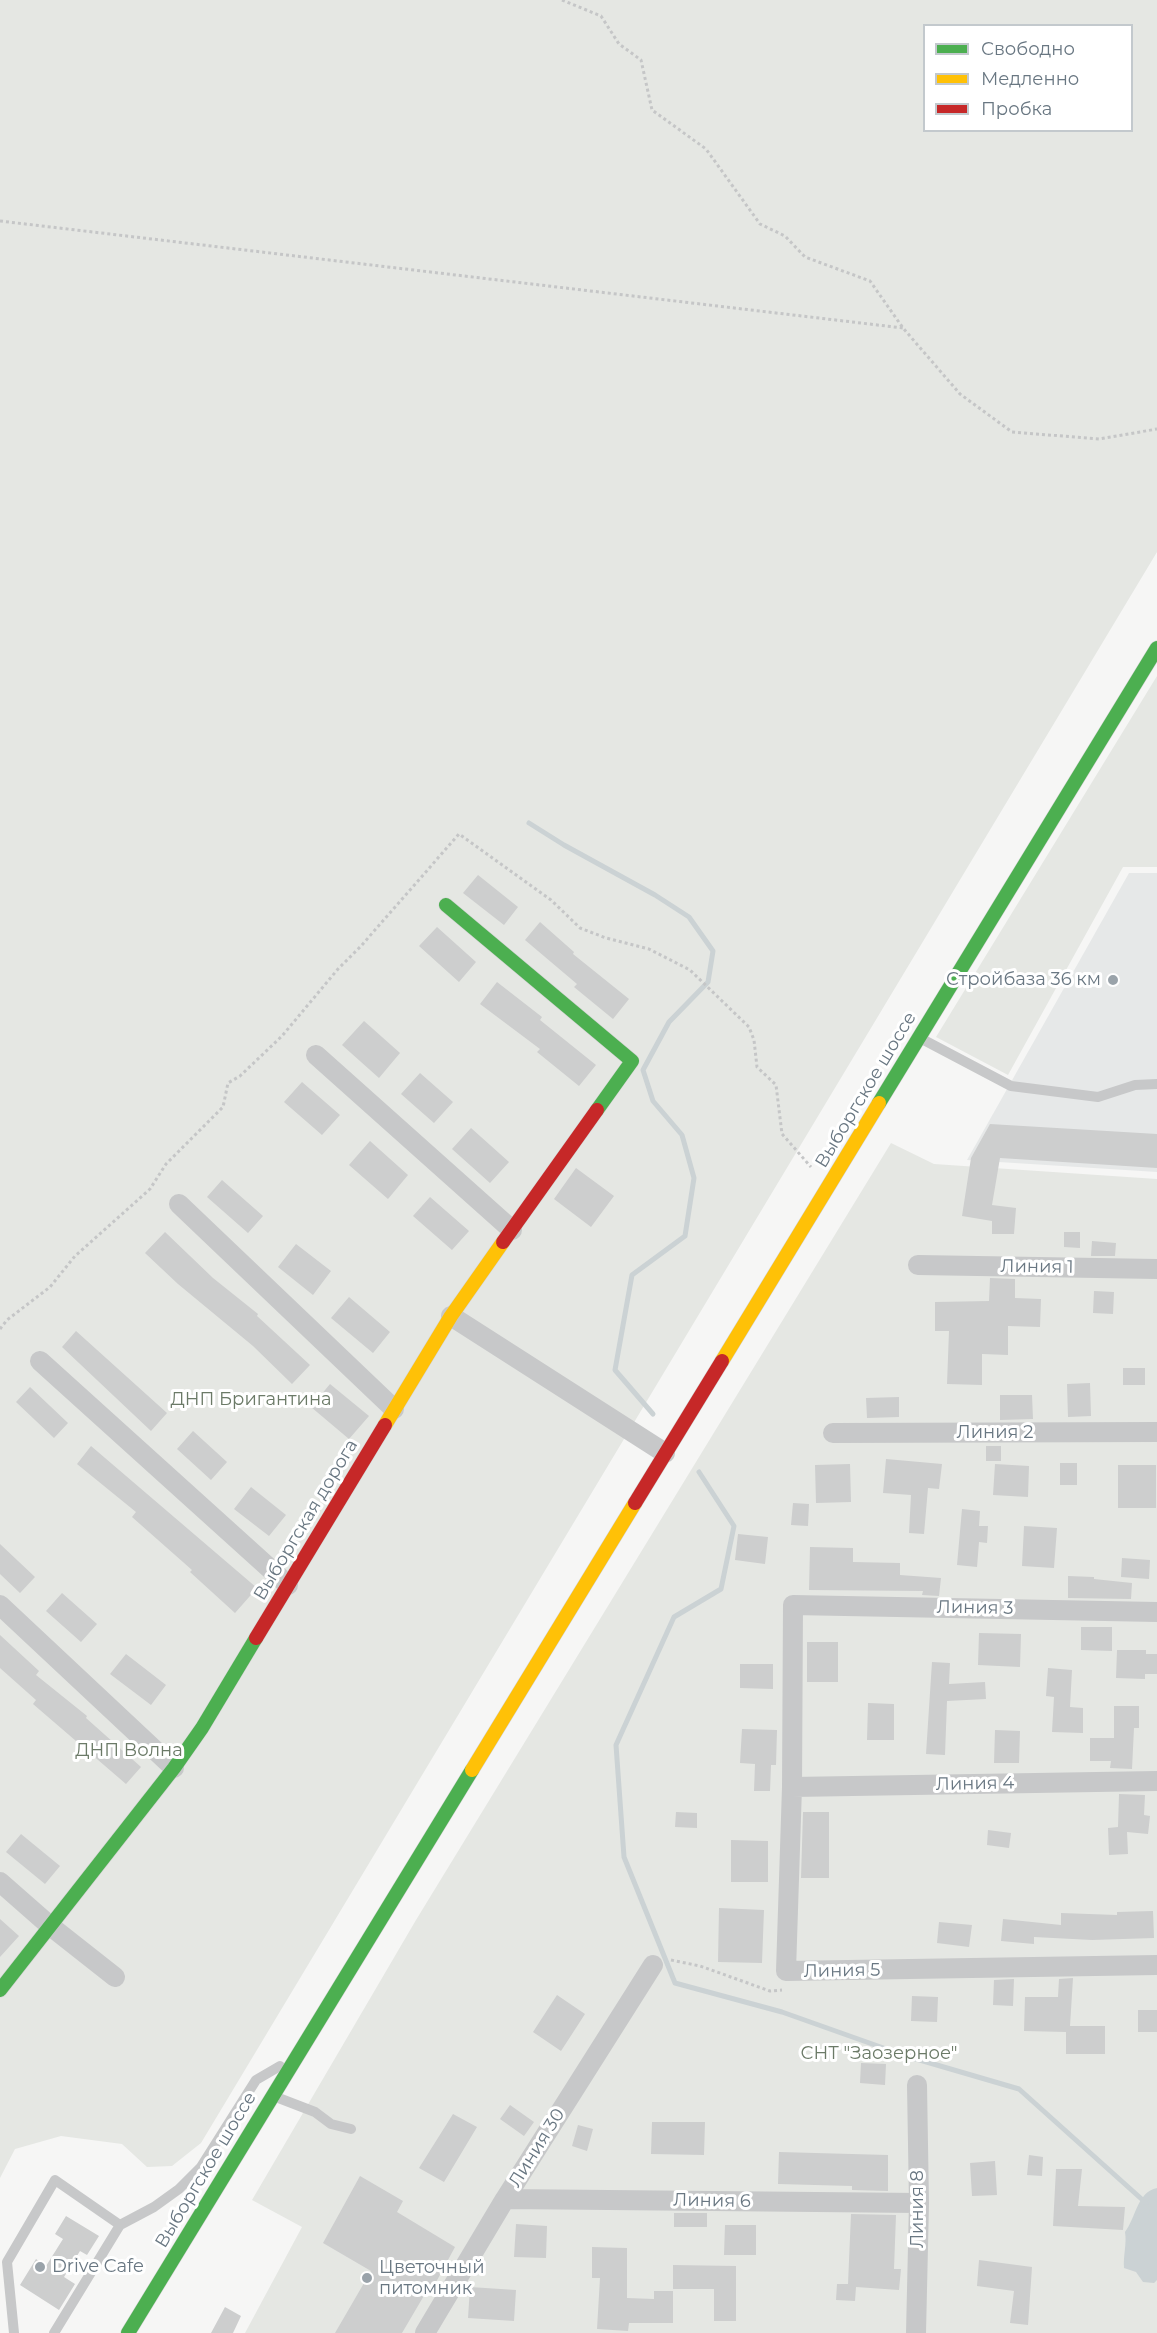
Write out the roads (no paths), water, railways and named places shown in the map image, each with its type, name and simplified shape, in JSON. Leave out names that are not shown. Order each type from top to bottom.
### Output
[{"type":"main road","name":"Выборгское шоссе","points":[[128,2333],[1157,648]]},
{"type":"main road","name":"Выборгская дорога","points":[[0,1989],[174,1768],[202,1728],[451,1316],[632,1061],[446,905]]},
{"type":"street","points":[[316,1054],[512,1230]]},
{"type":"street","points":[[179,1204],[394,1409]]},
{"type":"street","name":"Линия 1","points":[[918,1265],[1157,1269]]},
{"type":"street","points":[[451,1316],[665,1453]]},
{"type":"street","points":[[40,1361],[288,1585]]},
{"type":"street","name":"Линия 2","points":[[833,1433],[1157,1432]]},
{"type":"street","points":[[0,1605],[174,1768]]},
{"type":"street","name":"Линия 3","points":[[793,1605],[1157,1612]]},
{"type":"street","name":"Линия 5","points":[[793,1605],[792,1787],[786,1971],[1157,1965]]},
{"type":"street","name":"Линия 4","points":[[792,1787],[1157,1781]]},
{"type":"street","points":[[0,1882],[49,1925],[115,1977]]},
{"type":"street","name":"Линия 30","points":[[425,2333],[505,2199],[653,1965]]},
{"type":"street","name":"Линия 8","points":[[916,2333],[919,2203],[917,2085]]},
{"type":"street","name":"Линия 6","points":[[505,2199],[919,2203]]},
{"type":"lane","points":[[919,1038],[1011,1086],[1098,1097],[1135,1084],[1157,1084]]},
{"type":"lane","points":[[54,2333],[120,2225],[154,2207],[179,2189],[201,2167],[256,2080],[296,2057]]},
{"type":"lane","points":[[273,2096],[315,2112],[330,2124],[351,2129]]},
{"type":"lane","points":[[14,2333],[7,2262],[55,2180],[120,2225]]},
{"type":"waterway","points":[[529,823],[689,917],[713,951],[708,982],[669,1022],[643,1070],[653,1101],[682,1135],[694,1178],[685,1236],[632,1275],[615,1370],[653,1414]]},
{"type":"waterway","points":[[699,1472],[734,1526],[721,1589],[674,1617],[616,1745],[624,1857],[675,1983],[782,2012],[906,2056],[1019,2089],[1146,2203]]},
{"type":"place","name":"Стройбаза 36 км","points":[[1113,980]]},
{"type":"place","name":"Drive Cafe","points":[[40,2267]]},
{"type":"place","name":"Цветочный питомник","points":[[367,2278]]},
{"type":"park label","name":"ДНП Бригантина","points":[[251,1400]]},
{"type":"park label","name":"ДНП Волна","points":[[129,1751]]},
{"type":"park label","name":"СНТ \"Заозерное\"","points":[[879,2054]]}]
